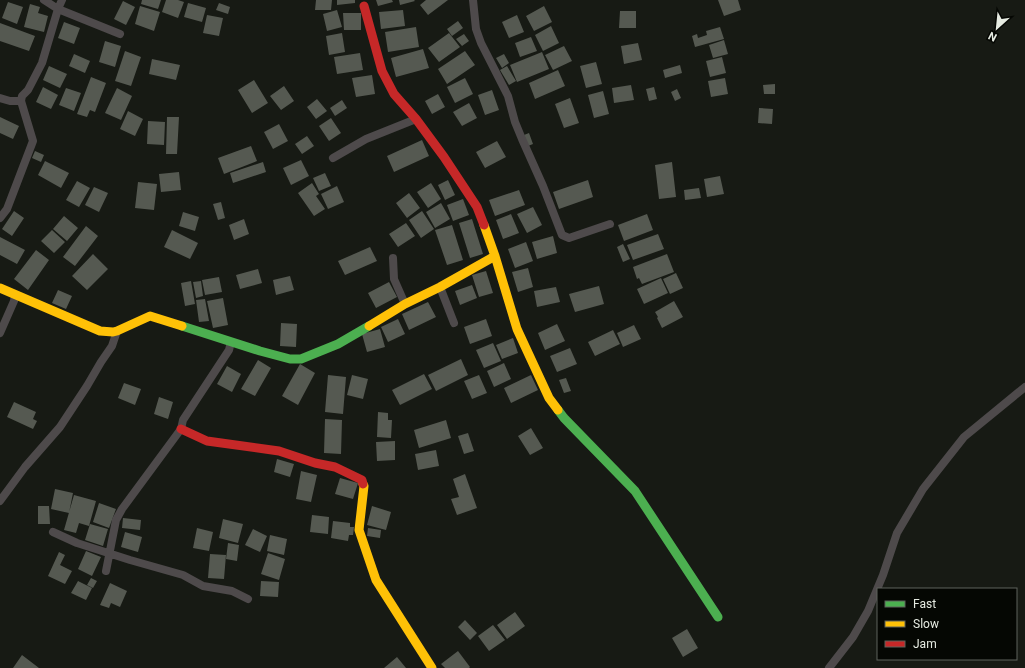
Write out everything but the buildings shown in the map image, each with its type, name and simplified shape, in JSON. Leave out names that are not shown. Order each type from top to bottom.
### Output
[{"type":"street","points":[[44,0],[58,9],[120,34]]},
{"type":"street","points":[[0,218],[7,209],[33,141],[22,96],[28,90],[42,63],[62,0]]},
{"type":"street","points":[[473,0],[476,29],[481,43],[508,96],[515,122],[543,186],[562,235],[569,238],[610,224]]},
{"type":"street","points":[[364,6],[382,71],[394,94],[416,119],[444,157],[477,207],[495,256],[517,329],[549,398],[564,418],[635,491],[718,617]]},
{"type":"street","points":[[0,98],[10,101],[22,101]]},
{"type":"street","points":[[333,158],[366,139],[416,119]]},
{"type":"street","points":[[0,288],[100,331],[113,332],[150,316],[290,359],[301,359],[338,344],[405,304],[440,287],[495,256]]},
{"type":"street","points":[[393,258],[394,279],[405,304]]},
{"type":"street","points":[[440,287],[454,323]]},
{"type":"street","points":[[0,332],[14,301],[15,295]]},
{"type":"street","points":[[0,501],[25,467],[60,427],[87,386],[100,362],[112,346],[117,330]]},
{"type":"street","points":[[106,571],[116,520],[122,509],[181,429],[183,420],[229,350],[231,342]]},
{"type":"street","points":[[878,588],[897,533],[923,489],[964,437],[1025,387]]},
{"type":"street","points":[[181,429],[207,441],[279,451],[315,463],[335,467],[362,480],[364,486],[359,530],[376,580],[432,668]]},
{"type":"street","points":[[53,532],[78,544],[183,575],[202,586],[232,591],[248,599]]},
{"type":"street","points":[[830,668],[853,637],[868,611],[877,589]]},
{"type":"traffic: fast","points":[[182,326],[290,359],[301,359],[338,344],[369,326]]},
{"type":"traffic: fast","points":[[558,410],[635,491],[718,617]]},
{"type":"traffic: slow","points":[[484,225],[517,329],[549,398],[558,410]]},
{"type":"traffic: slow","points":[[369,326],[405,304],[440,287],[495,256]]},
{"type":"traffic: slow","points":[[0,288],[100,331],[117,331],[150,316],[182,326]]},
{"type":"traffic: slow","points":[[363,484],[359,530],[376,580],[432,668]]},
{"type":"traffic: jam","points":[[364,6],[382,71],[394,94],[416,119],[444,157],[477,207],[484,225]]},
{"type":"traffic: jam","points":[[181,429],[207,441],[279,451],[315,463],[335,467],[362,480],[363,484]]}]
